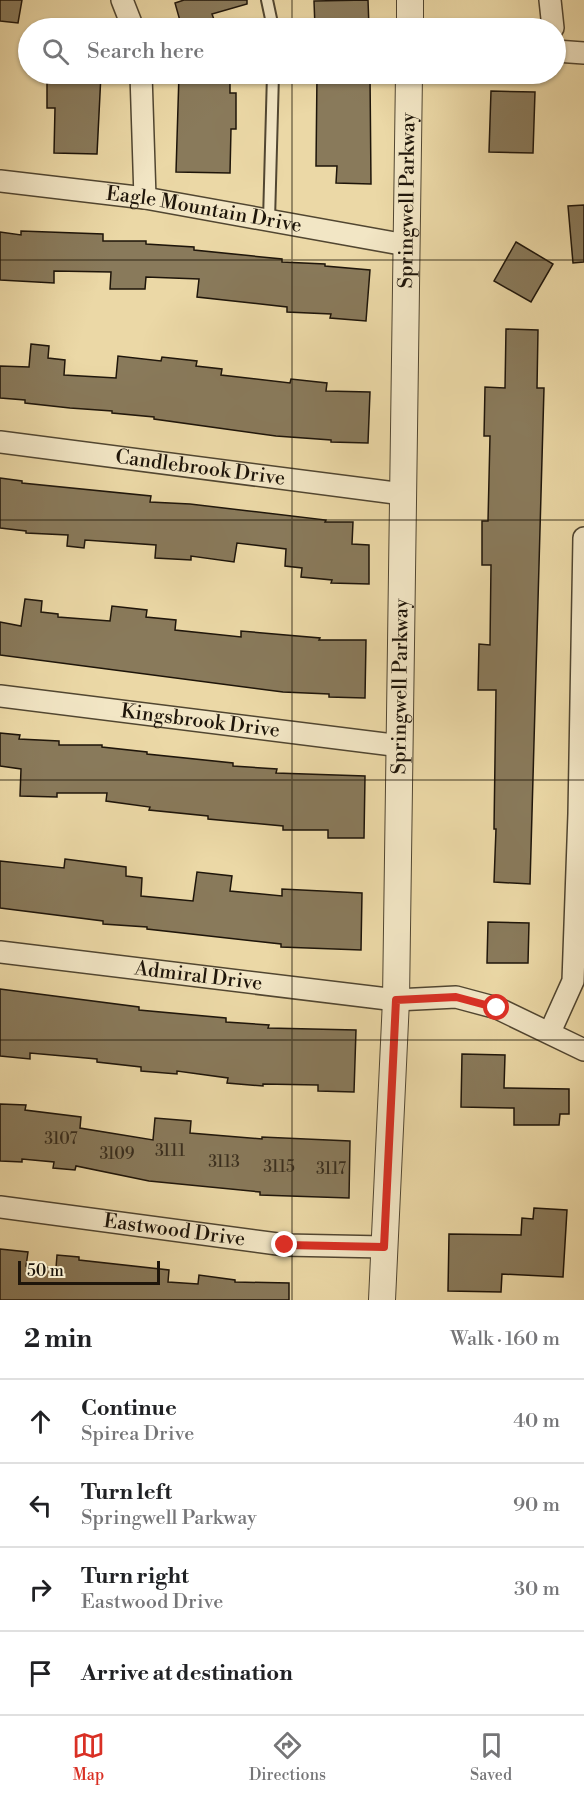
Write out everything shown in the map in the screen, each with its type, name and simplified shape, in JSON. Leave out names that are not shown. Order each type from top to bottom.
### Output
[{"type":"street","points":[[122,0],[129,18]]},
{"type":"street","points":[[410,0],[410,18]]},
{"type":"street","points":[[550,0],[552,18]]},
{"type":"street","points":[[566,51],[584,53]]},
{"type":"street","points":[[141,84],[146,198]]},
{"type":"street","name":"Springwell Parkway","points":[[382,1300],[396,1000],[409,84]]},
{"type":"street","name":"Eagle Mountain Drive","points":[[0,181],[146,198],[406,245]]},
{"type":"street","name":"Candlebrook Drive","points":[[0,442],[403,494]]},
{"type":"street","points":[[550,1032],[573,981],[581,814],[584,538]]},
{"type":"street","name":"Kingsbrook Drive","points":[[0,696],[401,746]]},
{"type":"street","name":"Admiral Drive","points":[[0,952],[396,1000],[456,997],[497,1008],[584,1050]]},
{"type":"street","name":"Eastwood Drive","points":[[0,1207],[285,1245],[384,1247]]},
{"type":"lane","points":[[267,0],[271,18]]},
{"type":"lane","points":[[269,220],[273,84]]},
{"type":"building","points":[[0,0],[22,0],[18,23],[0,21]]},
{"type":"building","points":[[184,0],[247,0],[247,4],[212,14],[213,18],[179,18],[175,3]]},
{"type":"building","points":[[368,0],[369,18],[315,18],[314,1]]},
{"type":"building","points":[[47,84],[100,84],[97,154],[54,153],[55,108],[47,108]]},
{"type":"building","points":[[179,84],[230,84],[230,93],[236,93],[236,129],[231,129],[230,173],[176,172]]},
{"type":"building","points":[[317,84],[370,84],[371,184],[336,183],[337,166],[316,166]]},
{"type":"building","points":[[491,91],[535,92],[533,153],[489,152]]},
{"type":"building","points":[[584,205],[584,262],[573,263],[568,206]]},
{"type":"building","points":[[21,231],[103,234],[103,241],[146,241],[146,244],[194,247],[194,250],[282,259],[282,262],[325,264],[325,266],[370,270],[366,321],[330,318],[331,314],[287,312],[287,307],[197,297],[199,279],[146,277],[145,289],[110,289],[111,272],[54,271],[54,283],[0,280],[0,232],[21,235]]},
{"type":"building","points":[[516,242],[553,264],[531,302],[494,281]]},
{"type":"building","points":[[506,329],[538,330],[537,388],[544,388],[530,884],[494,882],[496,690],[478,690],[479,644],[490,645],[491,565],[482,565],[482,521],[488,521],[490,436],[484,436],[485,387],[505,388]]},
{"type":"building","points":[[31,344],[49,346],[48,358],[65,360],[64,375],[116,378],[118,356],[161,361],[162,357],[197,361],[196,366],[222,369],[221,375],[290,383],[291,379],[327,383],[326,391],[370,392],[368,443],[331,442],[331,440],[276,436],[154,419],[154,417],[112,413],[112,411],[25,403],[25,400],[0,398],[0,366],[29,367]]},
{"type":"building","points":[[0,478],[22,481],[22,483],[151,496],[150,502],[190,504],[326,520],[325,522],[353,522],[352,544],[369,545],[369,584],[331,583],[332,580],[301,577],[302,568],[285,566],[286,549],[237,543],[234,562],[191,556],[191,560],[155,558],[156,545],[85,540],[84,548],[67,546],[68,535],[26,533],[26,531],[0,528]]},
{"type":"building","points":[[25,599],[42,601],[41,612],[58,614],[58,617],[110,621],[112,606],[147,610],[146,617],[176,620],[175,630],[241,637],[241,631],[320,638],[319,640],[366,640],[365,698],[283,692],[0,655],[0,622],[21,626]]},
{"type":"building","points":[[0,733],[20,735],[19,739],[59,741],[59,745],[102,745],[102,747],[147,752],[147,754],[233,763],[233,766],[277,769],[276,773],[365,776],[364,838],[328,838],[328,830],[283,830],[283,826],[208,819],[208,816],[149,810],[150,807],[106,801],[107,793],[57,793],[57,797],[20,796],[21,769],[0,766]]},
{"type":"building","points":[[65,859],[126,867],[126,876],[142,878],[141,896],[193,901],[197,872],[232,876],[230,891],[282,896],[282,889],[362,893],[361,950],[281,947],[281,944],[147,929],[147,927],[103,924],[103,921],[0,908],[0,861],[64,868]]},
{"type":"building","points":[[488,922],[529,923],[528,963],[487,963]]},
{"type":"building","points":[[0,989],[139,1007],[139,1010],[226,1018],[226,1022],[269,1025],[268,1028],[356,1030],[354,1092],[318,1091],[318,1085],[263,1084],[263,1086],[227,1083],[228,1078],[177,1071],[177,1074],[141,1071],[141,1067],[97,1062],[97,1059],[30,1053],[30,1059],[0,1056]]},
{"type":"building","points":[[462,1054],[505,1055],[504,1088],[569,1089],[569,1114],[560,1114],[559,1125],[514,1125],[514,1108],[461,1107]]},
{"type":"building","points":[[0,1104],[26,1105],[25,1110],[81,1117],[80,1128],[153,1140],[155,1118],[191,1121],[190,1133],[262,1139],[262,1137],[350,1141],[349,1198],[260,1195],[260,1192],[149,1181],[76,1166],[75,1170],[53,1168],[54,1162],[22,1159],[22,1162],[0,1161]]},
{"type":"building","points":[[534,1208],[567,1210],[563,1277],[502,1274],[501,1292],[448,1291],[449,1234],[521,1235],[522,1218],[533,1219]]},
{"type":"building","points":[[0,1249],[28,1252],[26,1266],[56,1268],[57,1255],[79,1257],[79,1260],[169,1270],[168,1282],[198,1284],[199,1275],[235,1280],[235,1282],[289,1283],[289,1300],[0,1300]]},
{"type":"route","points":[[285,1245],[384,1247],[396,1000],[456,997],[497,1008]]}]
